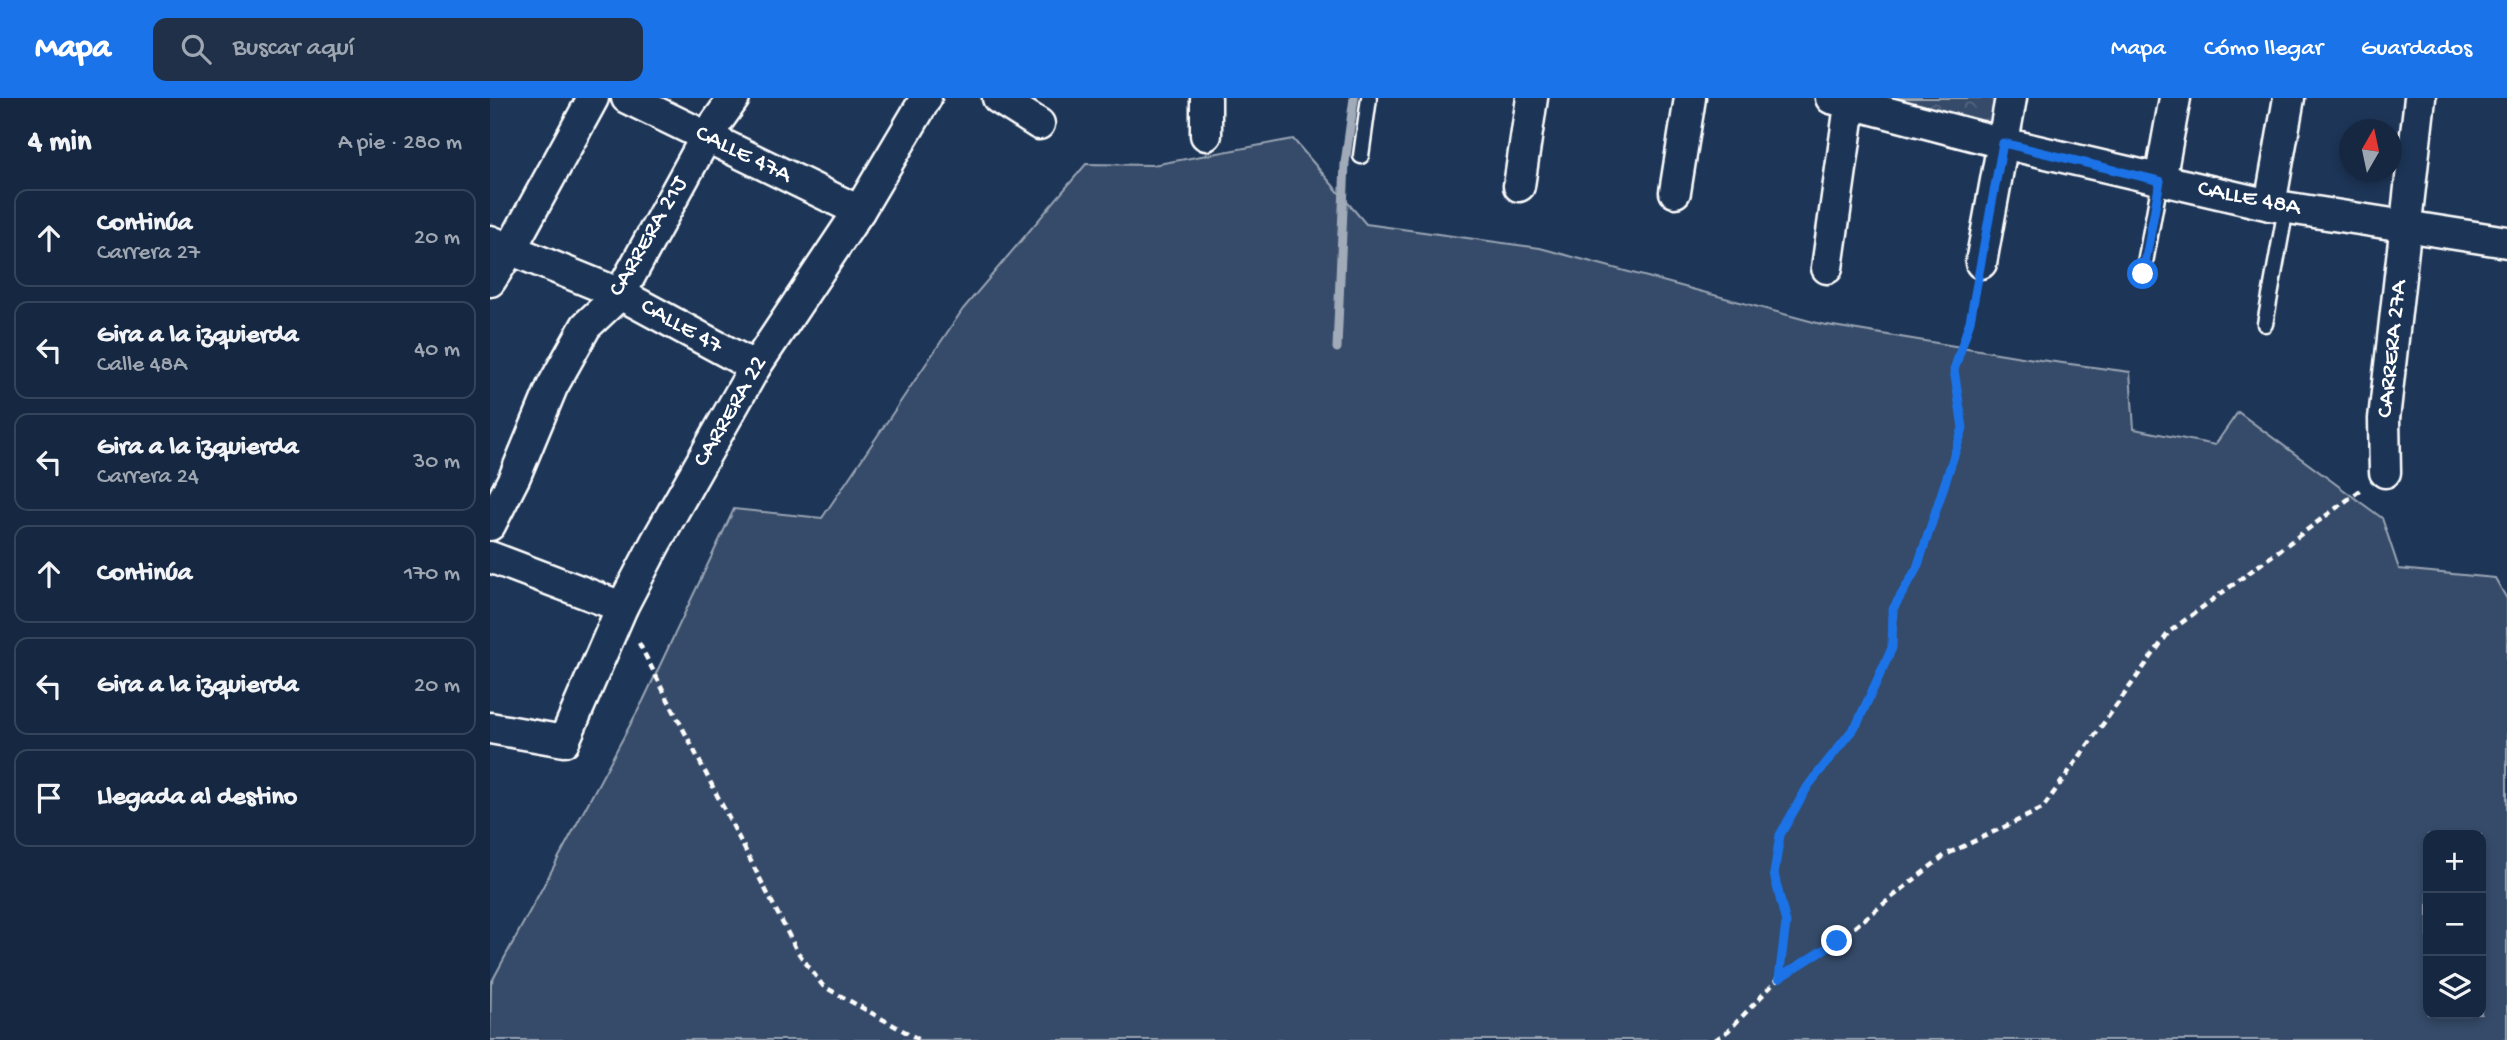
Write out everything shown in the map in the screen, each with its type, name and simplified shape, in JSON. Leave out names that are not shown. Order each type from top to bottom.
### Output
[{"type":"street","points":[[490,281],[500,246],[593,98]]},
{"type":"street","name":"CALLE 47A","points":[[627,98],[859,211]]},
{"type":"street","name":"CARRERA 21J","points":[[490,525],[515,475],[552,387],[579,338],[586,326],[620,294],[706,137],[734,98]]},
{"type":"street","name":"CARRERA 22","points":[[490,728],[564,741],[622,607],[663,530],[755,368],[859,211],[926,98]]},
{"type":"street","points":[[998,98],[1040,124]]},
{"type":"street","points":[[1206,98],[1206,135]]},
{"type":"street","points":[[1519,186],[1532,98]]},
{"type":"street","points":[[1675,192],[1690,98]]},
{"type":"street","points":[[1981,263],[2011,98]]},
{"type":"street","points":[[2160,181],[2175,98]]},
{"type":"street","points":[[2278,207],[2289,98]]},
{"type":"street","name":"CARRERA 27A","points":[[2385,472],[2384,419],[2420,98]]},
{"type":"street","points":[[1827,268],[1844,100]]},
{"type":"street","name":"CALLE 48A","points":[[1844,100],[2003,143],[2278,207],[2507,242]]},
{"type":"street","name":"CALLE 47","points":[[500,246],[620,294],[755,368]]},
{"type":"street","points":[[490,557],[622,607]]},
{"type":"lane","points":[[1361,156],[1369,98]]},
{"type":"lane","points":[[2143,274],[2160,181]]},
{"type":"lane","points":[[2265,324],[2278,207]]},
{"type":"path","points":[[1779,978],[1786,923],[1774,874],[1780,835],[1808,786],[1857,724],[1892,648],[1893,609],[1917,568],[1963,428],[1954,370],[1970,321],[1981,263]]},
{"type":"path","points":[[1715,1040],[1728,1031],[1779,978],[1837,941],[1945,855],[2042,809],[2169,632],[2385,472]]},
{"type":"path","points":[[622,607],[797,951],[823,986],[920,1040]]},
{"type":"green space","points":[[1861,98],[2002,98],[1997,133]]},
{"type":"green space","points":[[1293,139],[1366,224],[1540,248],[1821,324],[2130,372],[2134,429],[2215,445],[2238,412],[2382,518],[2399,569],[2495,578],[2507,599],[2507,1040],[490,1040],[491,983],[643,701],[734,509],[822,518],[963,309],[1086,164],[1153,165]]},
{"type":"waterway","points":[[1337,348],[1345,163],[1354,98]]},
{"type":"route","points":[[1837,941],[1779,978],[1786,923],[1774,874],[1780,835],[1808,786],[1857,724],[1892,648],[1893,609],[1917,568],[1963,428],[1954,370],[1970,321],[2003,143],[2160,181],[2143,274]]}]
